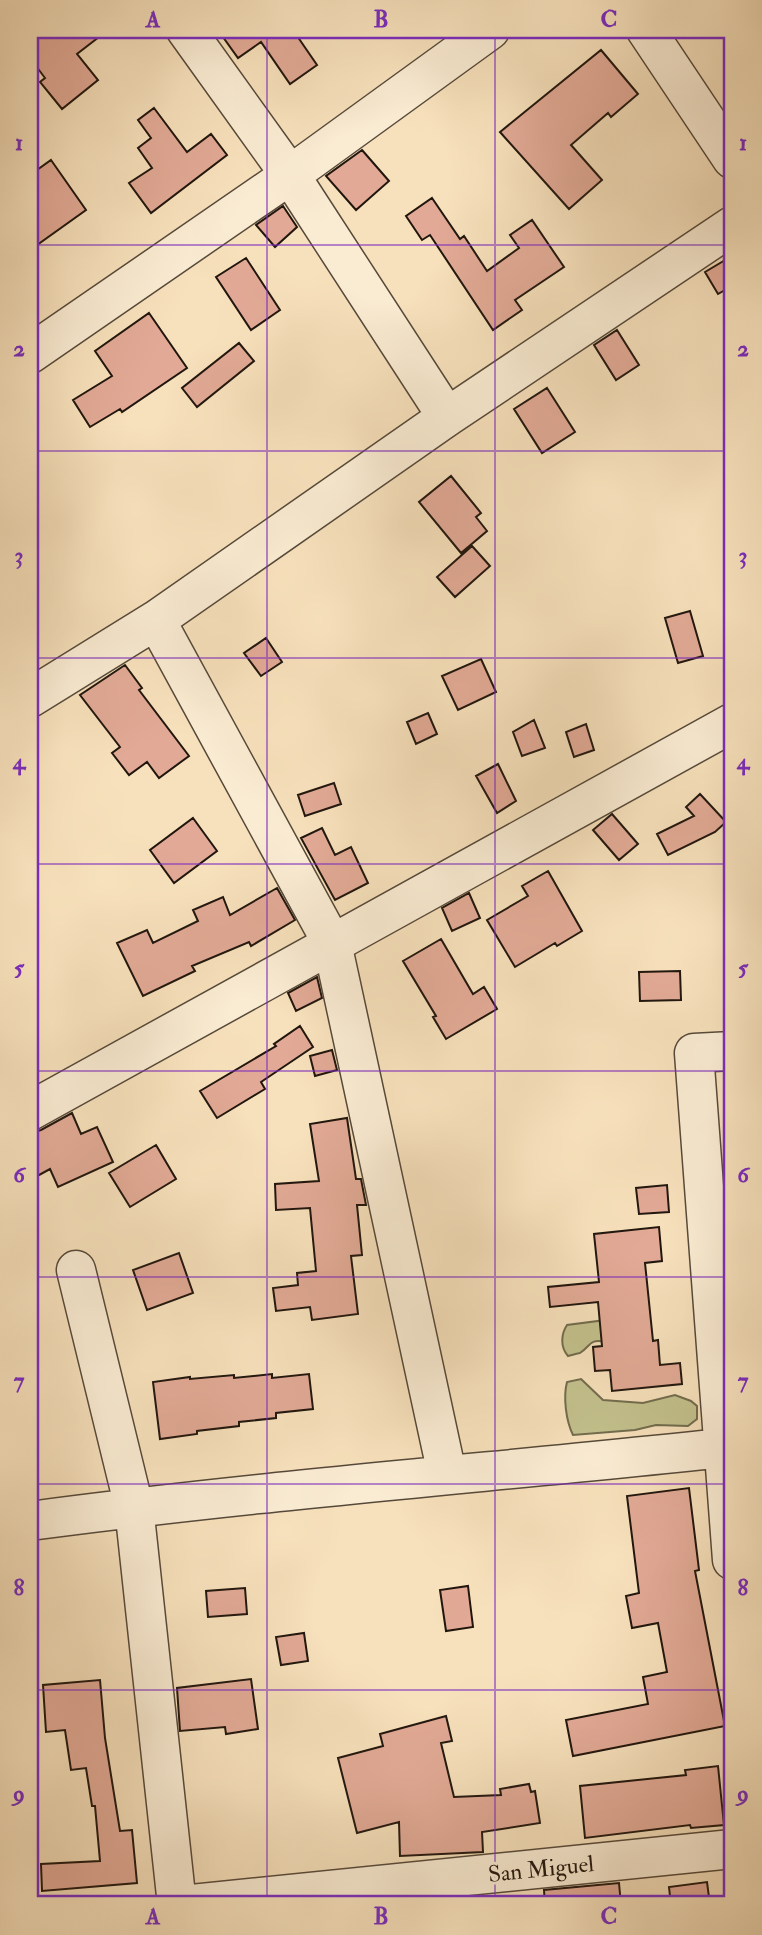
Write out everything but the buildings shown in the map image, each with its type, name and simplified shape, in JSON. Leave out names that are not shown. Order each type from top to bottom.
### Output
[{"type":"street","points":[[186,30],[290,175],[447,417]]},
{"type":"street","points":[[30,354],[290,175],[490,30]]},
{"type":"street","points":[[646,30],[732,159]]},
{"type":"street","points":[[30,698],[156,620],[447,417],[732,226]]},
{"type":"street","points":[[156,620],[332,943],[447,1474]]},
{"type":"street","points":[[30,1111],[732,723]]},
{"type":"street","points":[[732,1051],[694,1053],[727,1448],[732,1560]]},
{"type":"street","points":[[75,1270],[134,1507],[177,1905]]},
{"type":"street","points":[[30,1521],[134,1507],[447,1474],[727,1448]]},
{"type":"street","name":"San Miguel","points":[[206,1904],[732,1849]]},
{"type":"shaded area","points":[[606,1320],[606,1342],[593,1342],[580,1353],[568,1356],[562,1340],[567,1325]]},
{"type":"shaded area","points":[[581,1379],[603,1400],[643,1403],[675,1395],[697,1406],[697,1419],[688,1426],[656,1425],[635,1430],[573,1435],[566,1409],[566,1388],[567,1382]]}]
